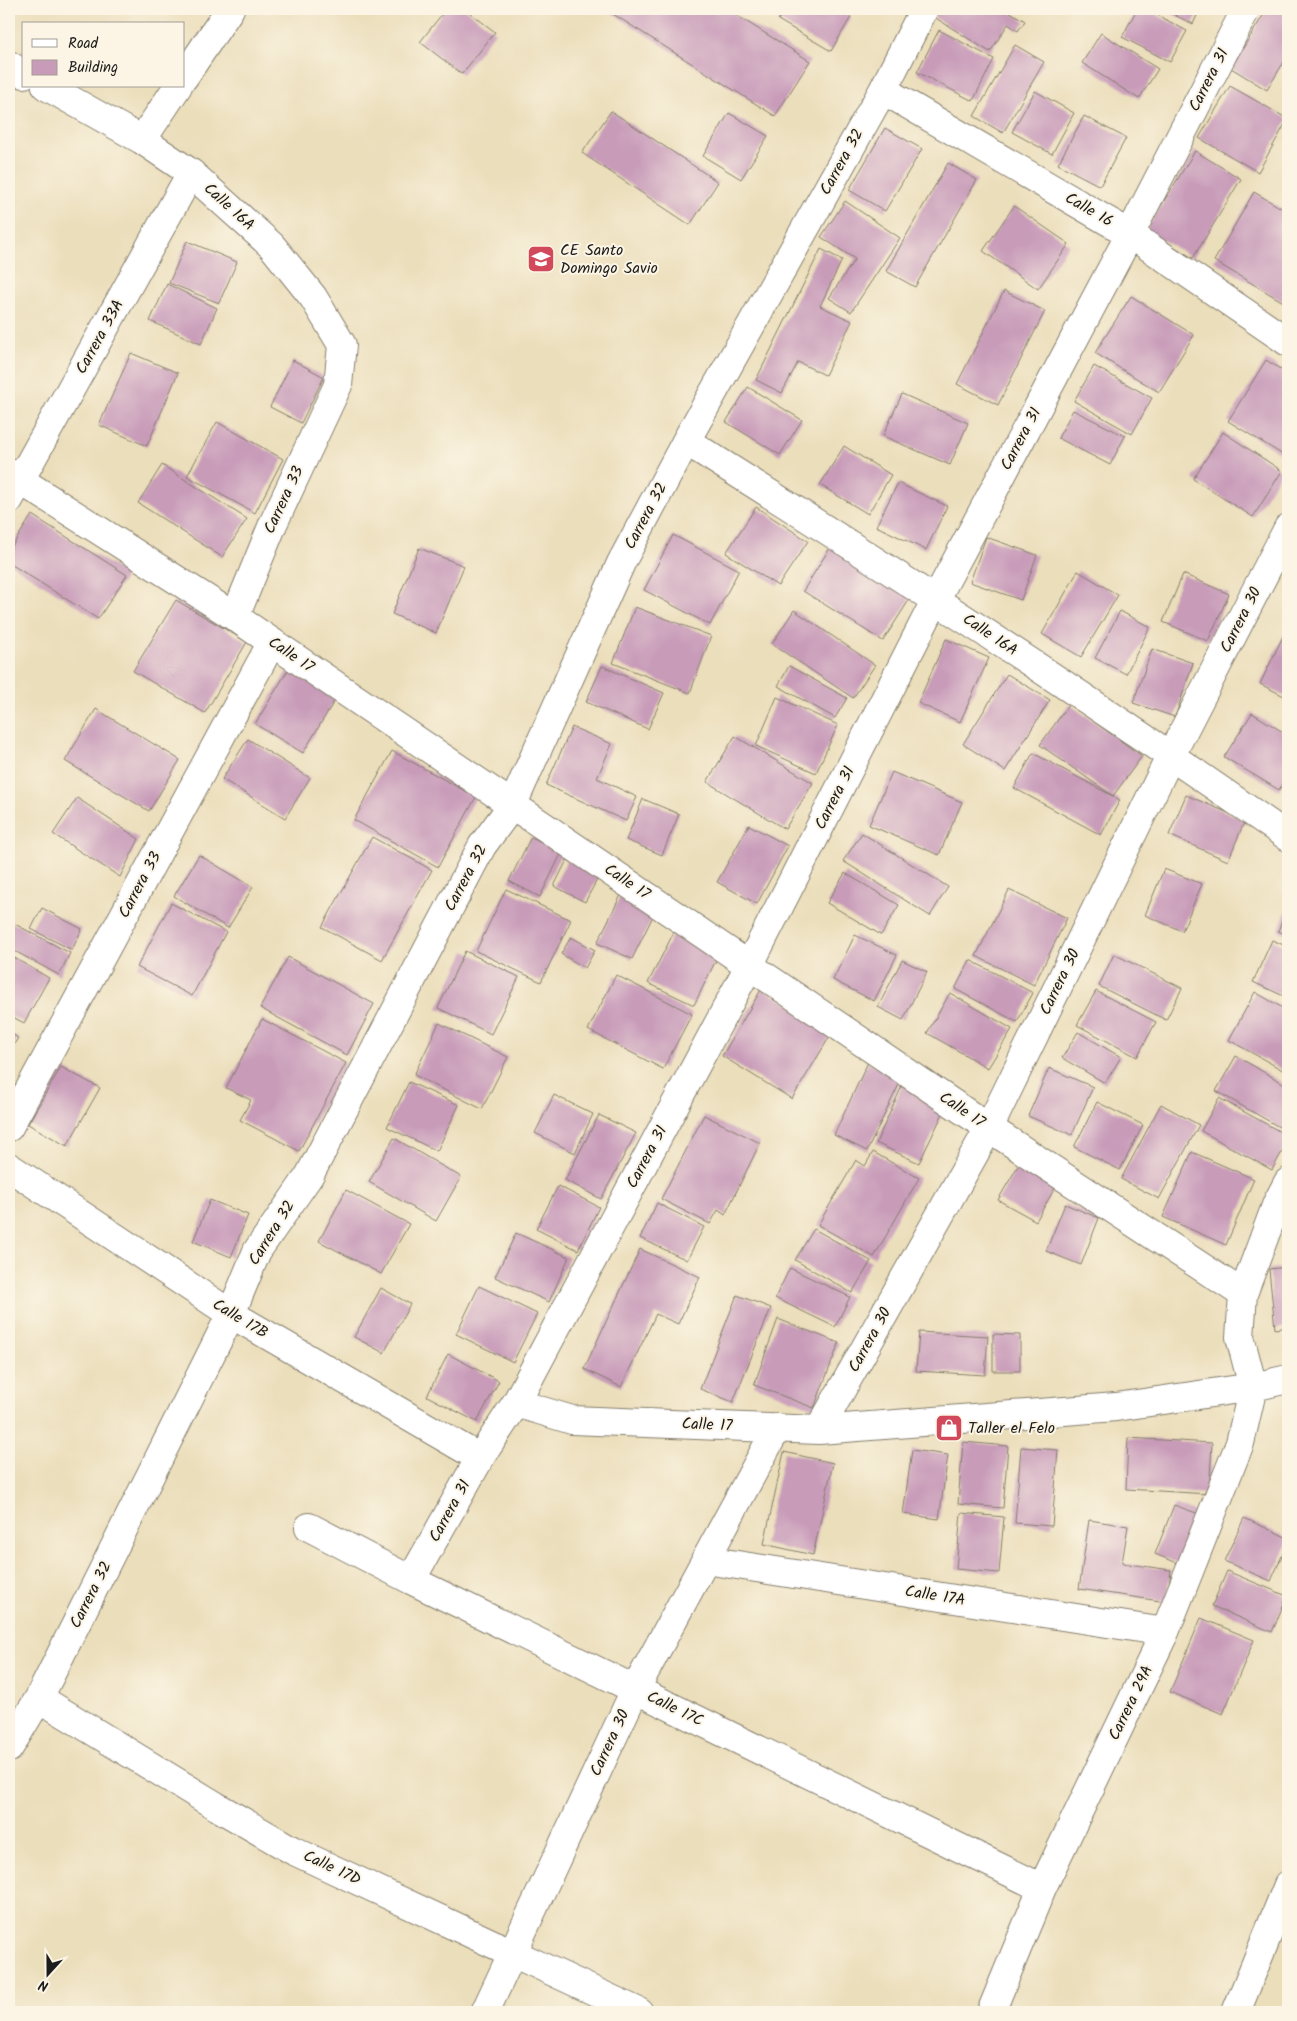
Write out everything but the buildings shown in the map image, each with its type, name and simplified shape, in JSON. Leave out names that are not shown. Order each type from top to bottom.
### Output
[{"type":"street","points":[[185,76],[230,9]]},
{"type":"street","name":"Carrera 32","points":[[9,1748],[39,1698],[230,1314],[257,1251],[310,1176],[482,846],[512,804],[622,563],[686,440],[883,90],[924,9]]},
{"type":"street","name":"Carrera 31","points":[[411,1580],[480,1458],[516,1403],[749,966],[936,599],[1130,234],[1246,9]]},
{"type":"street","points":[[9,65],[22,73]]},
{"type":"street","name":"Calle 16A","points":[[50,88],[142,140],[191,173],[272,246],[314,297],[342,346],[338,385]]},
{"type":"street","points":[[142,140],[177,88]]},
{"type":"street","name":"Calle 16","points":[[883,90],[1130,234],[1288,342]]},
{"type":"street","name":"Carrera 33A","points":[[12,485],[191,173]]},
{"type":"street","name":"Carrera 33","points":[[235,617],[273,524],[338,385]]},
{"type":"street","name":"Calle 16A","points":[[686,440],[936,599],[1171,755],[1288,837]]},
{"type":"street","name":"Calle 17","points":[[12,485],[235,617],[989,1128],[1243,1294]]},
{"type":"street","name":"Carrera 30","points":[[819,1430],[989,1128],[1171,755],[1288,528]]},
{"type":"street","name":"Carrera 33","points":[[9,1128],[272,642]]},
{"type":"street","name":"Calle 17B","points":[[9,1167],[230,1314],[480,1458]]},
{"type":"street","points":[[1253,1387],[1240,1337],[1243,1294],[1277,1202],[1288,1182]]},
{"type":"street","name":"Calle 17","points":[[516,1403],[572,1420],[819,1430],[1116,1407],[1253,1387],[1288,1379]]},
{"type":"street","name":"Carrera 29A","points":[[991,2012],[1042,1888],[1165,1632],[1240,1442],[1253,1387]]},
{"type":"street","name":"Carrera 30","points":[[485,2012],[635,1690],[777,1428]]},
{"type":"street","name":"Calle 17C","points":[[309,1526],[411,1580],[1042,1888]]},
{"type":"street","name":"Calle 17A","points":[[706,1560],[1165,1632]]},
{"type":"street","name":"Calle 17D","points":[[39,1698],[292,1850],[639,2012]]},
{"type":"street","points":[[1236,2012],[1288,1885]]},
{"type":"place","name":"CE Santo Domingo Savio","points":[[541,259]]},
{"type":"place","name":"Taller el Felo","points":[[949,1428]]}]
